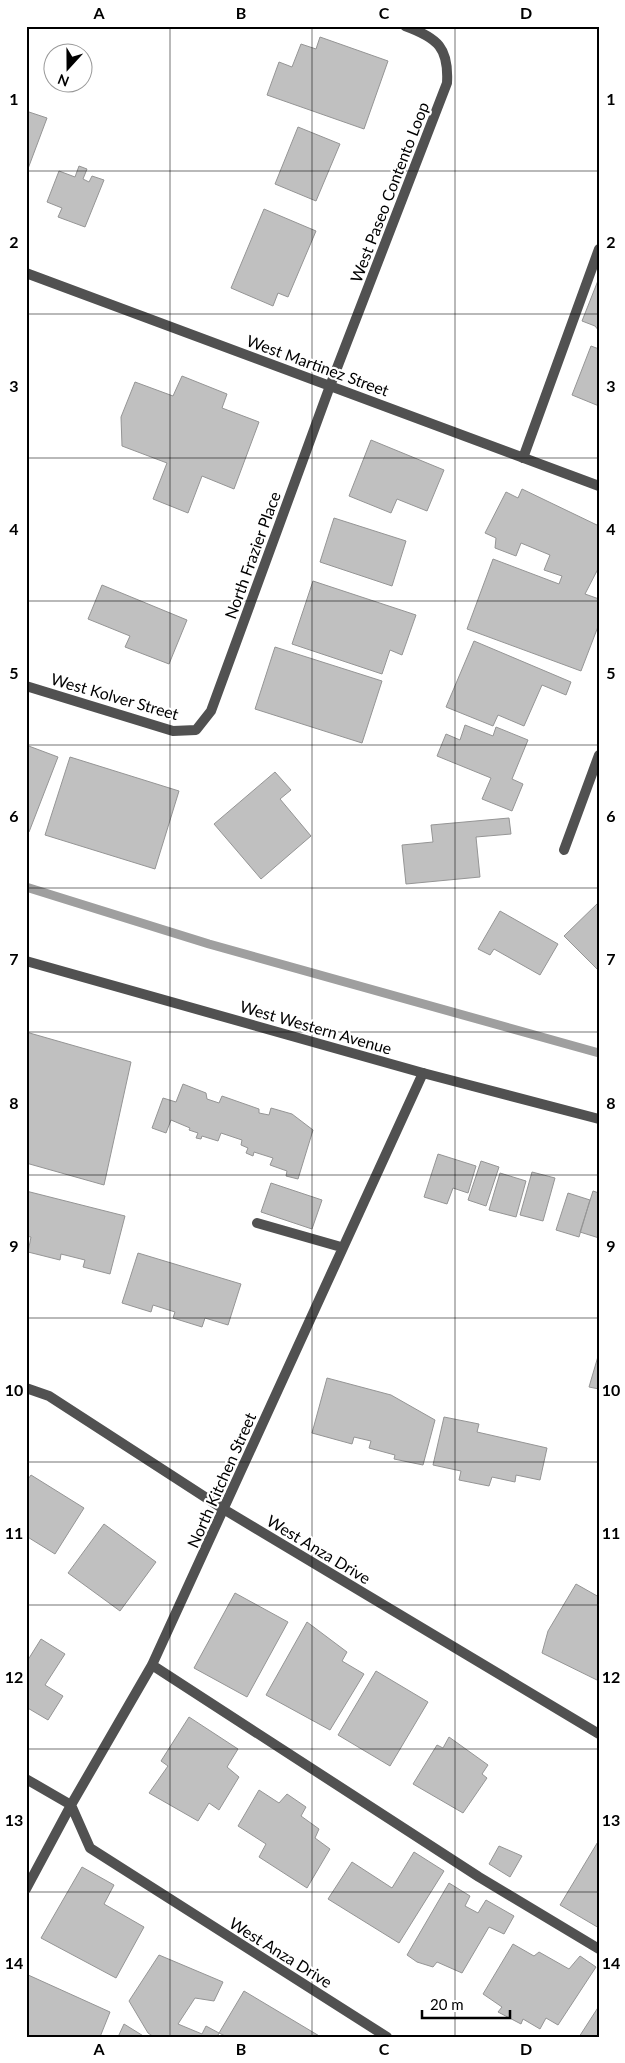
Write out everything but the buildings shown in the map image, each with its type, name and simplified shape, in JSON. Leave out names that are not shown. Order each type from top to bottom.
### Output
[{"type":"street","name":"West Paseo Contento Loop","points":[[330,386],[447,84],[448,63],[439,44],[418,31],[405,26]]},
{"type":"street","points":[[523,458],[599,249]]},
{"type":"street","name":"West Martinez Street","points":[[26,273],[599,486]]},
{"type":"street","name":"North Frazier Place","points":[[196,730],[211,711],[330,386]]},
{"type":"street","name":"West Kolver Street","points":[[26,686],[173,731],[196,730]]},
{"type":"street","points":[[564,850],[599,756]]},
{"type":"street","name":"West Western Avenue","points":[[26,961],[423,1073],[599,1119]]},
{"type":"street","name":"North Kitchen Street","points":[[26,1888],[71,1805],[152,1665],[224,1510],[341,1247],[423,1073]]},
{"type":"street","points":[[257,1223],[341,1247]]},
{"type":"street","name":"West Anza Drive","points":[[26,1388],[49,1396],[224,1510],[599,1734]]},
{"type":"street","points":[[152,1665],[479,1877],[599,1948]]},
{"type":"street","points":[[26,1779],[71,1805]]},
{"type":"street","name":"West Anza Drive","points":[[71,1805],[90,1848],[387,2037]]},
{"type":"waterway","points":[[26,887],[209,944],[599,1053]]}]
